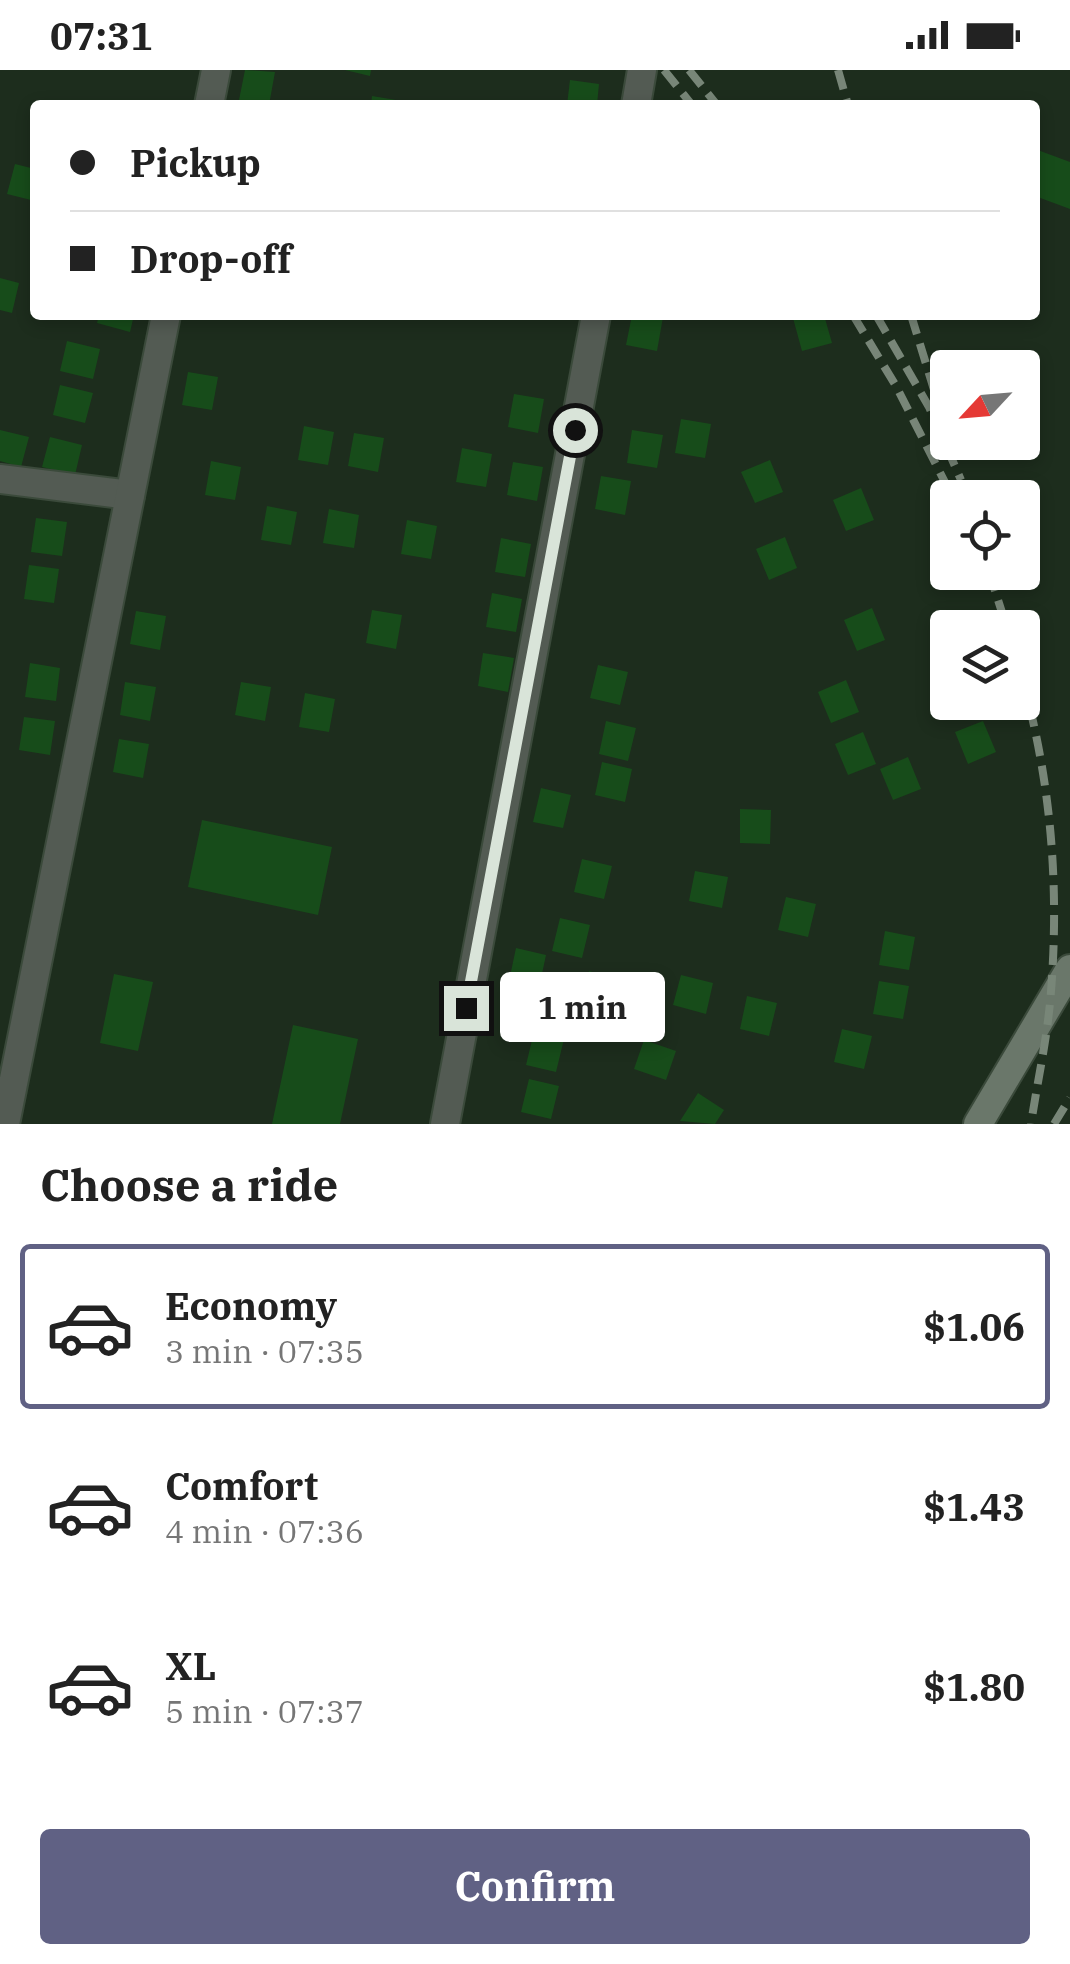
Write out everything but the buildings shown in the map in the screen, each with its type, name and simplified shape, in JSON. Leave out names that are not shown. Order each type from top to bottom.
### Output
[{"type":"main road","points":[[978,1124],[1070,969]]},
{"type":"street","points":[[210,100],[216,70]]},
{"type":"street","points":[[637,100],[642,70]]},
{"type":"street","points":[[5,1124],[165,320]]},
{"type":"street","points":[[444,1124],[595,320]]},
{"type":"street","points":[[0,479],[130,495]]},
{"type":"railway","points":[[664,70],[688,100]]},
{"type":"railway","points":[[689,70],[713,100]]},
{"type":"railway","points":[[838,70],[847,100]]},
{"type":"railway","points":[[856,320],[896,386],[944,480]]},
{"type":"railway","points":[[879,320],[929,407],[961,480]]},
{"type":"railway","points":[[913,320],[930,377]]},
{"type":"railway","points":[[995,590],[1001,610]]},
{"type":"railway","points":[[1031,1124],[1050,1003],[1054,921],[1047,798],[1032,720]]},
{"type":"railway","points":[[1054,1124],[1070,1098]]},
{"type":"route","points":[[466,1008],[575,430]]}]
